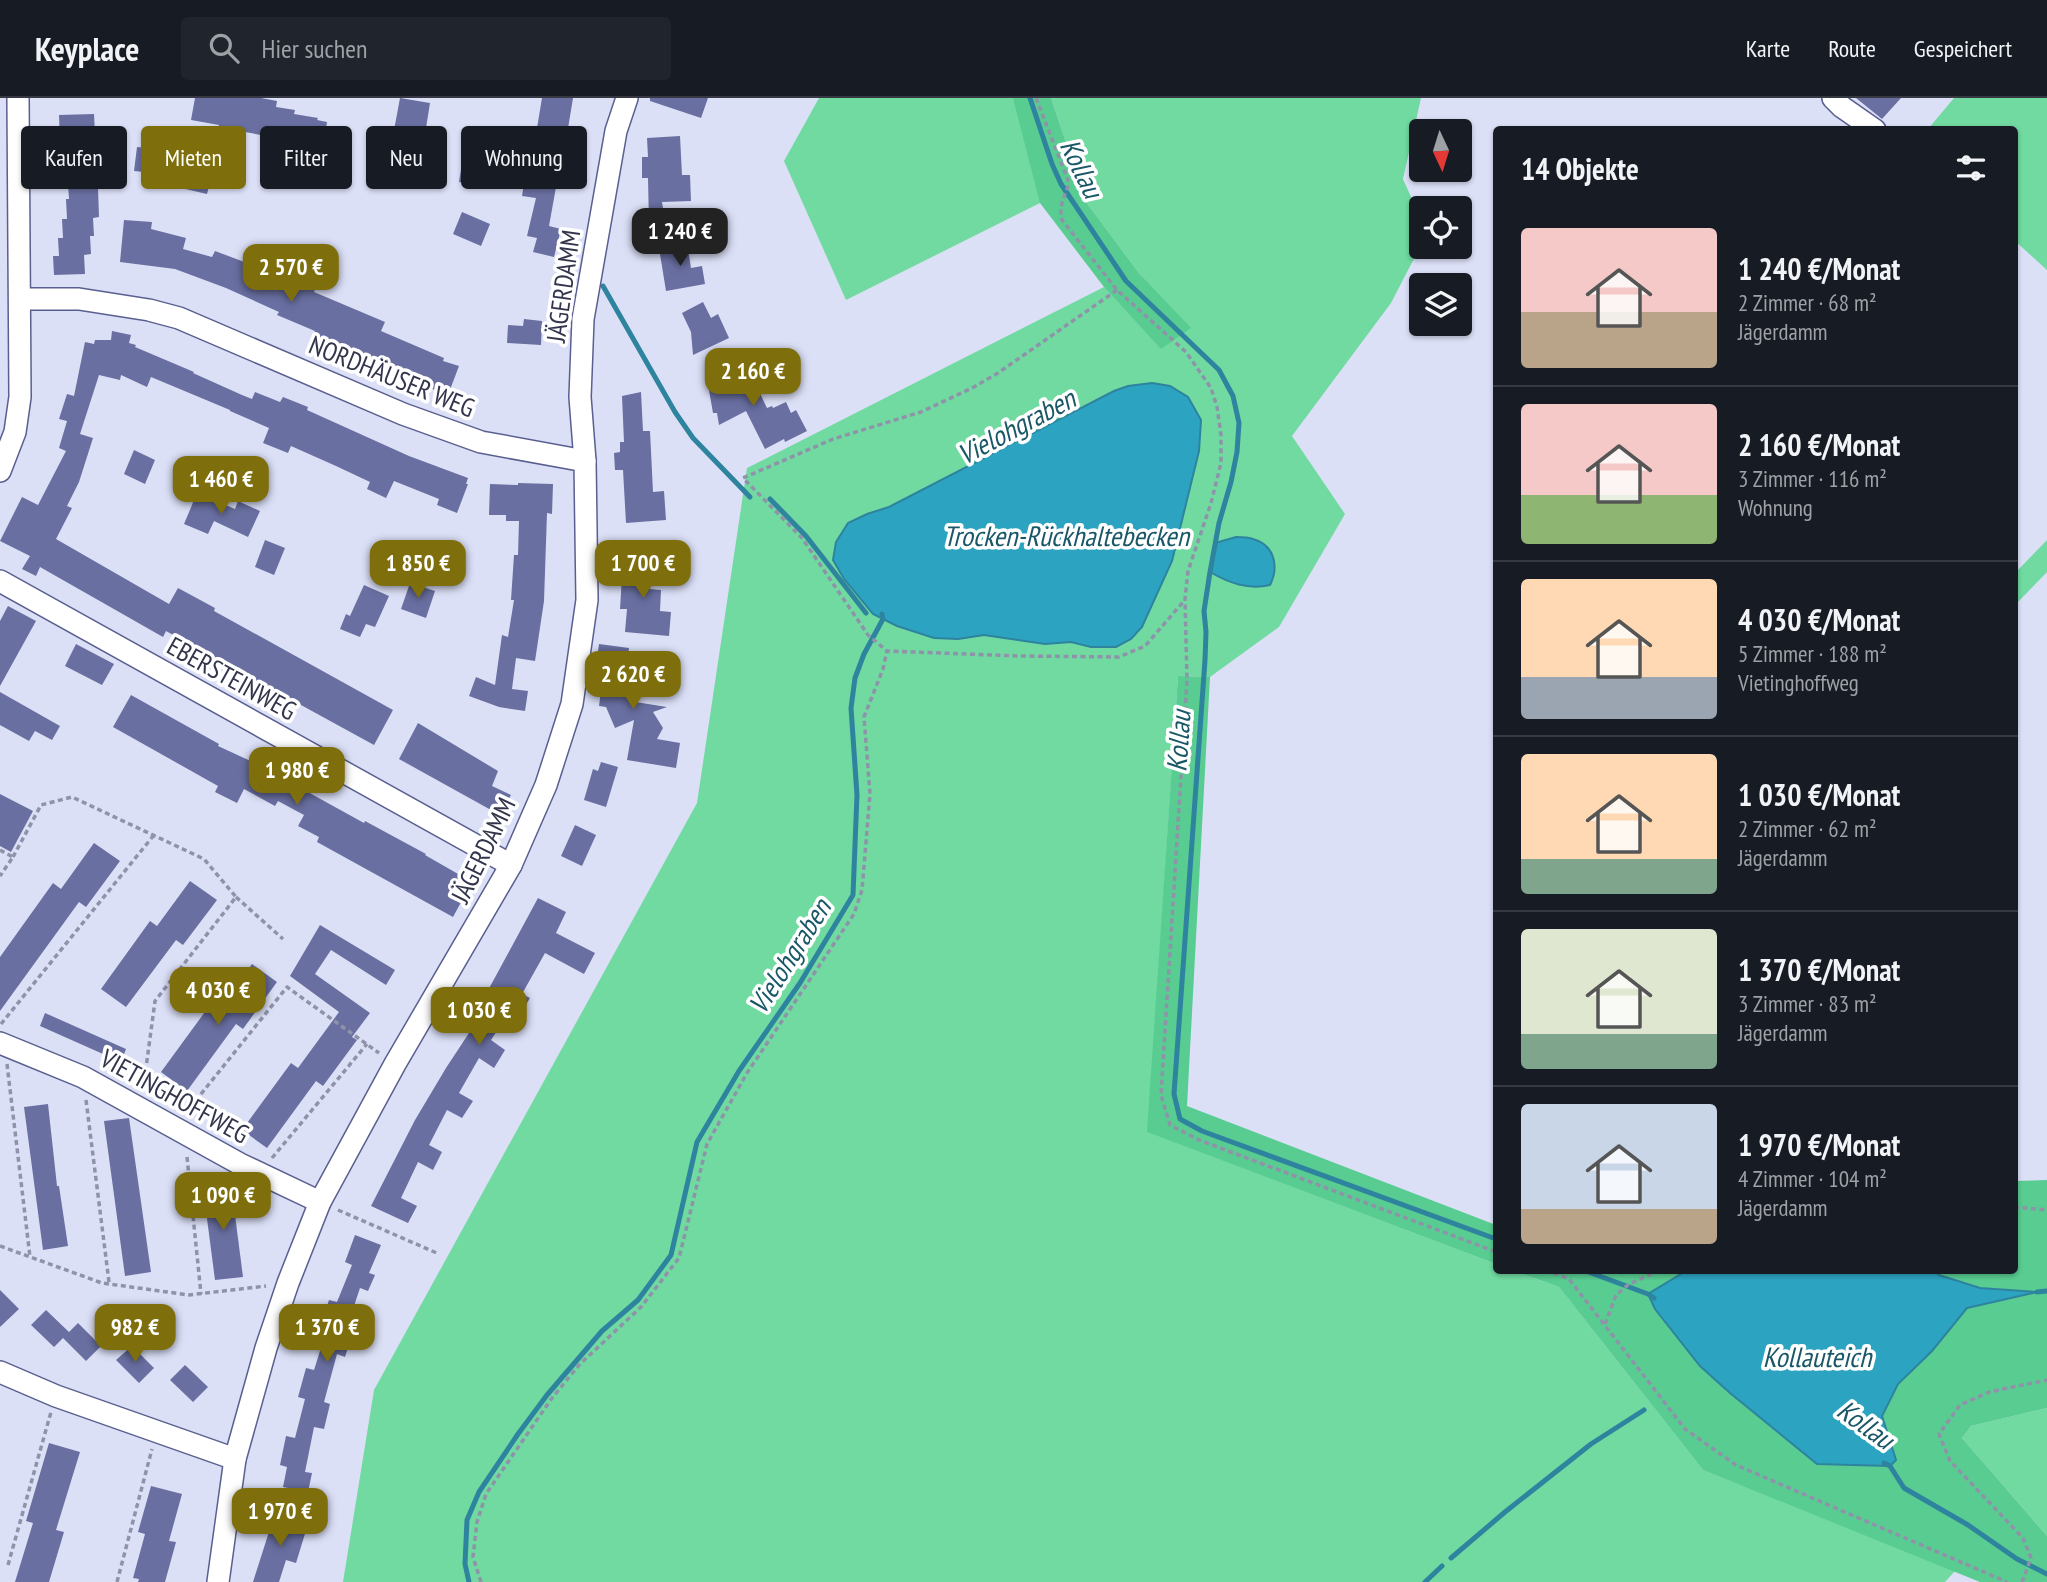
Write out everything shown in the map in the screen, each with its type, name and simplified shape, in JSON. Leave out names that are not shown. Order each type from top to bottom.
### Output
[{"type":"street","points":[[0,471],[8,430],[20,397],[18,98]]},
{"type":"street","name":"JÄGERDAMM","points":[[218,1582],[235,1460],[266,1349],[288,1283],[320,1202],[511,865],[545,785],[572,704],[587,600],[585,461],[580,397],[583,319],[616,131],[627,98]]},
{"type":"street","points":[[1833,98],[1869,126]]},
{"type":"street","name":"NORDHÄUSER WEG","points":[[20,299],[79,299],[149,310],[180,318],[403,414],[481,442],[585,461]]},
{"type":"street","name":"EBERSTEINWEG","points":[[0,580],[511,865]]},
{"type":"street","name":"VIETINGHOFFWEG","points":[[2,1038],[83,1077],[260,1173],[320,1202]]},
{"type":"street","points":[[0,1372],[56,1396],[235,1460]]},
{"type":"path","points":[[1036,98],[1068,177],[1068,187],[1061,208],[1062,220],[1116,290],[1186,352],[1211,388],[1221,435],[1221,463],[1211,503],[1188,571],[1185,599],[1188,680],[1161,1095],[1170,1125],[1199,1140],[1493,1251]]},
{"type":"path","points":[[1116,290],[998,373],[972,388],[921,412],[833,439],[743,478],[802,538],[868,635],[887,651],[1031,657],[1119,657],[1145,646],[1185,599]]},
{"type":"path","points":[[481,1582],[474,1557],[477,1522],[486,1494],[552,1398],[580,1364],[641,1307],[679,1258],[706,1144],[747,1073],[854,914],[862,890],[870,794],[864,716],[883,669],[887,651]]},
{"type":"path","points":[[0,876],[41,805],[72,797],[204,859],[236,897],[283,939]]},
{"type":"path","points":[[30,1257],[2,1038],[154,835]]},
{"type":"path","points":[[0,850],[13,857]]},
{"type":"path","points":[[140,1109],[155,1001],[236,897]]},
{"type":"path","points":[[201,1294],[179,1129],[287,987],[396,1064]]},
{"type":"path","points":[[260,1173],[367,1044]]},
{"type":"path","points":[[83,1077],[108,1282]]},
{"type":"path","points":[[320,1202],[439,1255]]},
{"type":"path","points":[[2018,1207],[2047,1210]]},
{"type":"path","points":[[0,1246],[102,1283],[189,1295],[288,1283]]},
{"type":"path","points":[[1556,1274],[1569,1279],[1685,1429],[1736,1465],[2007,1582]]},
{"type":"path","points":[[1605,1324],[1616,1295],[1629,1284],[1652,1274]]},
{"type":"path","points":[[2023,1579],[2031,1558],[2023,1538],[1950,1461],[1939,1434],[1960,1405],[1989,1392],[2047,1380]]},
{"type":"path","points":[[8,1565],[56,1396]]},
{"type":"path","points":[[117,1582],[157,1432]]},
{"type":"green space","points":[[819,98],[1015,98],[1046,200],[846,300],[784,161]]},
{"type":"green space","points":[[1013,98],[1051,98],[1086,202],[1139,273],[1191,328],[1161,349],[1104,287],[1040,203]]},
{"type":"green space","points":[[1051,98],[1421,98],[1416,119],[1409,119],[1409,152],[1403,179],[1411,196],[1409,259],[1414,259],[1391,303],[1292,436],[1345,514],[1279,627],[1210,677],[1178,676],[1148,1132],[1493,1263],[1493,1274],[1522,1274],[1559,1287],[1703,1470],[1955,1571],[1945,1582],[343,1582],[374,1390],[697,803],[747,468],[1104,287],[1161,348],[1190,328],[1139,273],[1086,202]],"holes":[[[1031,433],[1091,647],[1071,642],[1045,644],[984,635],[934,638],[897,626],[873,614],[848,523],[889,507]]]},
{"type":"green space","points":[[1954,98],[2047,98],[2047,270],[2018,244],[2018,126],[1931,126]]},
{"type":"green space","points":[[2047,540],[2047,572],[2018,602],[2018,570]]},
{"type":"green space","points":[[1178,676],[1210,677],[1187,1106],[1493,1224],[1493,1263],[1147,1132]]},
{"type":"green space","points":[[2047,1180],[2047,1408],[1971,1426],[1962,1438],[2047,1536],[2047,1582],[1980,1582],[1703,1470],[1559,1287],[1522,1274],[1681,1274],[1648,1295],[1655,1309],[1700,1366],[1730,1393],[1817,1464],[1896,1460],[1882,1416],[1898,1384],[1932,1351],[1967,1308],[2034,1292],[1980,1288],[1938,1274],[2018,1274],[2018,1181]]},
{"type":"green space","points":[[2047,1408],[2047,1536],[1962,1438],[1971,1426]]},
{"type":"water","name":"Trocken-Rückhaltebecken","points":[[1152,383],[1170,386],[1188,397],[1201,420],[1199,451],[1172,561],[1142,627],[1131,639],[1116,647],[1091,647],[1071,642],[1045,644],[984,635],[958,639],[934,638],[897,626],[873,614],[844,579],[833,560],[836,542],[848,523],[889,507],[1114,391]]},
{"type":"water","points":[[1236,537],[1260,542],[1270,551],[1274,571],[1270,585],[1254,587],[1239,584],[1210,572],[1215,543]]},
{"type":"water","name":"Kollauteich","points":[[1681,1274],[1938,1274],[1980,1288],[2037,1292],[1967,1308],[1932,1351],[1898,1384],[1882,1416],[1896,1460],[1890,1466],[1817,1464],[1700,1366],[1655,1309],[1648,1294]]},
{"type":"building","points":[[195,98],[261,98],[277,101],[276,107],[295,110],[294,114],[327,122],[326,126],[260,126],[260,135],[246,132],[246,126],[218,126],[191,120]]},
{"type":"building","points":[[400,98],[430,103],[426,126],[395,126]]},
{"type":"building","points":[[542,98],[573,98],[568,126],[537,126]]},
{"type":"building","points":[[650,98],[708,98],[701,118],[650,101]]},
{"type":"building","points":[[1856,98],[1901,98],[1882,119]]},
{"type":"building","points":[[94,114],[95,126],[59,126],[59,115]]},
{"type":"building","points":[[680,136],[682,175],[690,175],[691,201],[662,202],[668,238],[650,241],[647,224],[648,178],[642,178],[642,157],[648,157],[647,138]]},
{"type":"building","points":[[137,147],[141,147],[141,172],[134,171]]},
{"type":"building","points":[[68,189],[98,189],[99,217],[93,218],[91,254],[84,255],[85,274],[54,275],[53,256],[59,256],[58,238],[63,238],[62,219],[67,219],[66,199],[69,199]]},
{"type":"building","points":[[185,189],[208,189],[207,194]]},
{"type":"building","points":[[523,189],[556,189],[549,226],[561,229],[554,257],[533,252],[537,238],[527,236],[536,198],[522,196]]},
{"type":"building","points":[[462,212],[490,224],[481,246],[453,234]]},
{"type":"building","points":[[124,220],[152,222],[151,229],[186,238],[183,249],[212,257],[215,251],[255,266],[260,255],[282,265],[281,268],[317,284],[314,292],[385,322],[381,331],[459,366],[448,395],[384,370],[385,368],[312,337],[315,331],[277,315],[279,312],[226,288],[175,269],[120,262]]},
{"type":"building","points":[[687,243],[691,268],[702,266],[705,284],[666,291],[659,248]]},
{"type":"building","points":[[703,302],[711,318],[718,314],[729,338],[693,355],[691,332],[682,313]]},
{"type":"building","points":[[524,319],[542,321],[541,345],[507,343],[508,325],[523,326]]},
{"type":"building","points":[[112,331],[131,335],[129,343],[136,345],[135,347],[242,395],[252,399],[255,392],[280,402],[283,397],[409,456],[468,478],[457,513],[437,505],[439,499],[394,481],[386,498],[367,489],[370,482],[336,466],[291,446],[288,453],[263,443],[269,428],[230,410],[151,377],[147,387],[121,375],[120,380],[99,375],[80,434],[93,438],[79,482],[67,506],[72,508],[56,539],[169,604],[178,588],[215,608],[214,611],[393,710],[374,745],[166,631],[163,637],[40,567],[36,576],[22,569],[30,556],[0,541],[22,497],[38,505],[66,451],[59,448],[67,421],[59,419],[67,394],[74,396],[85,342],[94,344],[95,340],[111,340]]},
{"type":"building","points":[[746,365],[767,408],[786,402],[791,413],[796,410],[807,431],[765,449],[746,411],[719,425],[717,413],[713,413],[707,379],[729,374]]},
{"type":"building","points":[[641,392],[643,431],[650,431],[653,492],[664,491],[666,520],[626,523],[623,470],[615,470],[614,453],[620,452],[620,442],[624,442],[622,396]]},
{"type":"building","points":[[134,450],[155,460],[145,484],[124,474]]},
{"type":"building","points":[[490,484],[553,484],[552,514],[547,513],[544,601],[535,661],[516,658],[512,689],[528,691],[525,711],[499,707],[469,696],[476,677],[495,685],[502,635],[508,637],[514,600],[511,600],[514,555],[518,555],[519,521],[506,521],[506,515],[489,515]]},
{"type":"building","points":[[197,493],[235,509],[238,501],[260,511],[248,537],[214,521],[208,534],[184,524]]},
{"type":"building","points":[[265,540],[285,548],[274,575],[255,567]]},
{"type":"building","points":[[631,554],[653,556],[650,589],[661,590],[660,611],[671,612],[669,636],[625,632],[627,609],[620,609],[622,576],[630,577]]},
{"type":"building","points":[[410,583],[435,591],[426,618],[401,609]]},
{"type":"building","points":[[364,585],[389,596],[375,627],[366,624],[360,637],[340,629],[346,614],[350,616]]},
{"type":"building","points":[[8,606],[36,621],[0,686],[0,621]]},
{"type":"building","points":[[76,644],[114,664],[102,685],[65,666]]},
{"type":"building","points":[[599,644],[629,648],[625,676],[632,677],[629,701],[667,707],[653,712],[663,728],[657,739],[680,743],[676,768],[627,760],[634,720],[615,728],[606,707],[599,706],[604,667],[596,666]]},
{"type":"building","points":[[0,692],[60,726],[52,740],[35,731],[29,741],[0,725]]},
{"type":"building","points":[[131,695],[219,744],[218,746],[257,764],[364,823],[365,821],[472,882],[453,917],[317,842],[319,837],[298,826],[304,815],[278,801],[275,806],[244,789],[237,803],[215,792],[218,786],[113,727]]},
{"type":"building","points":[[418,723],[498,771],[492,786],[511,795],[500,815],[399,759]]},
{"type":"building","points":[[601,762],[618,767],[606,807],[584,800],[593,769],[598,771]]},
{"type":"building","points":[[0,794],[33,811],[11,852],[0,846]]},
{"type":"building","points":[[575,825],[596,835],[582,866],[561,856]]},
{"type":"building","points":[[94,843],[120,861],[86,907],[79,902],[0,1011],[0,957],[53,883],[61,889]]},
{"type":"building","points":[[190,881],[217,900],[183,945],[176,940],[126,1007],[101,989],[150,921],[157,926]]},
{"type":"building","points":[[538,898],[566,912],[556,933],[595,953],[584,974],[545,953],[522,994],[530,998],[521,1013],[512,1008],[491,1040],[505,1050],[494,1068],[479,1058],[459,1093],[473,1101],[462,1118],[447,1110],[429,1145],[442,1152],[433,1170],[418,1162],[401,1198],[417,1206],[408,1223],[371,1206],[415,1120],[492,998],[486,994]]},
{"type":"building","points":[[320,925],[395,970],[386,985],[331,950],[315,974],[370,1013],[352,1037],[357,1040],[323,1086],[316,1081],[267,1148],[242,1130],[291,1063],[298,1068],[339,1012],[290,976]]},
{"type":"building","points":[[252,964],[277,982],[243,1029],[236,1024],[187,1091],[161,1072],[210,1005],[218,1011]]},
{"type":"building","points":[[45,1013],[126,1049],[121,1062],[40,1026]]},
{"type":"building","points":[[48,1104],[57,1186],[68,1246],[43,1250],[24,1107]]},
{"type":"building","points":[[129,1118],[151,1272],[125,1276],[104,1121]]},
{"type":"building","points":[[231,1184],[243,1277],[215,1280],[203,1188]]},
{"type":"building","points":[[355,1235],[381,1245],[369,1273],[375,1275],[368,1291],[360,1288],[344,1336],[351,1338],[345,1357],[337,1354],[324,1402],[330,1404],[324,1429],[314,1427],[305,1472],[312,1473],[308,1492],[283,1487],[287,1467],[280,1465],[286,1436],[295,1438],[305,1399],[298,1397],[306,1368],[314,1370],[327,1329],[320,1327],[329,1300],[337,1302],[352,1265],[345,1262]]},
{"type":"building","points":[[0,1290],[19,1309],[0,1327]]},
{"type":"building","points":[[46,1310],[69,1332],[78,1323],[101,1346],[86,1361],[63,1338],[54,1347],[31,1325]]},
{"type":"building","points":[[132,1346],[154,1368],[139,1383],[116,1360]]},
{"type":"building","points":[[185,1365],[208,1387],[193,1402],[170,1380]]},
{"type":"building","points":[[49,1443],[80,1452],[56,1530],[64,1532],[49,1582],[15,1582],[33,1523],[26,1521]]},
{"type":"building","points":[[151,1486],[182,1494],[169,1541],[176,1542],[165,1582],[138,1582],[139,1579],[133,1578],[145,1534],[138,1532]]},
{"type":"building","points":[[275,1513],[308,1524],[296,1563],[286,1560],[279,1582],[253,1582]]},
{"type":"waterway","name":"Kollau","points":[[1030,98],[1061,184],[1126,281],[1219,370],[1233,396],[1239,423],[1237,452],[1219,523],[1204,611],[1205,660],[1174,1094],[1180,1119],[1202,1131],[1493,1238]]},
{"type":"waterway","points":[[603,286],[675,412],[693,438],[750,497]]},
{"type":"waterway","points":[[770,499],[806,536],[866,613]]},
{"type":"waterway","name":"Vielohgraben","points":[[469,1582],[465,1564],[467,1520],[479,1492],[547,1395],[602,1331],[638,1300],[671,1255],[697,1142],[739,1071],[800,983],[853,895],[857,795],[851,708],[855,678],[864,654],[883,619],[882,614]]},
{"type":"waterway","name":"Kollau","points":[[1594,1274],[1654,1298]]},
{"type":"waterway","points":[[2037,1292],[2047,1291]]},
{"type":"waterway","points":[[1451,1558],[1591,1444],[1644,1410]]},
{"type":"waterway","name":"Kollau","points":[[1884,1463],[1890,1466],[1904,1488],[1968,1525],[2017,1559],[2047,1574]]},
{"type":"waterway","points":[[1425,1582],[1442,1566]]}]
